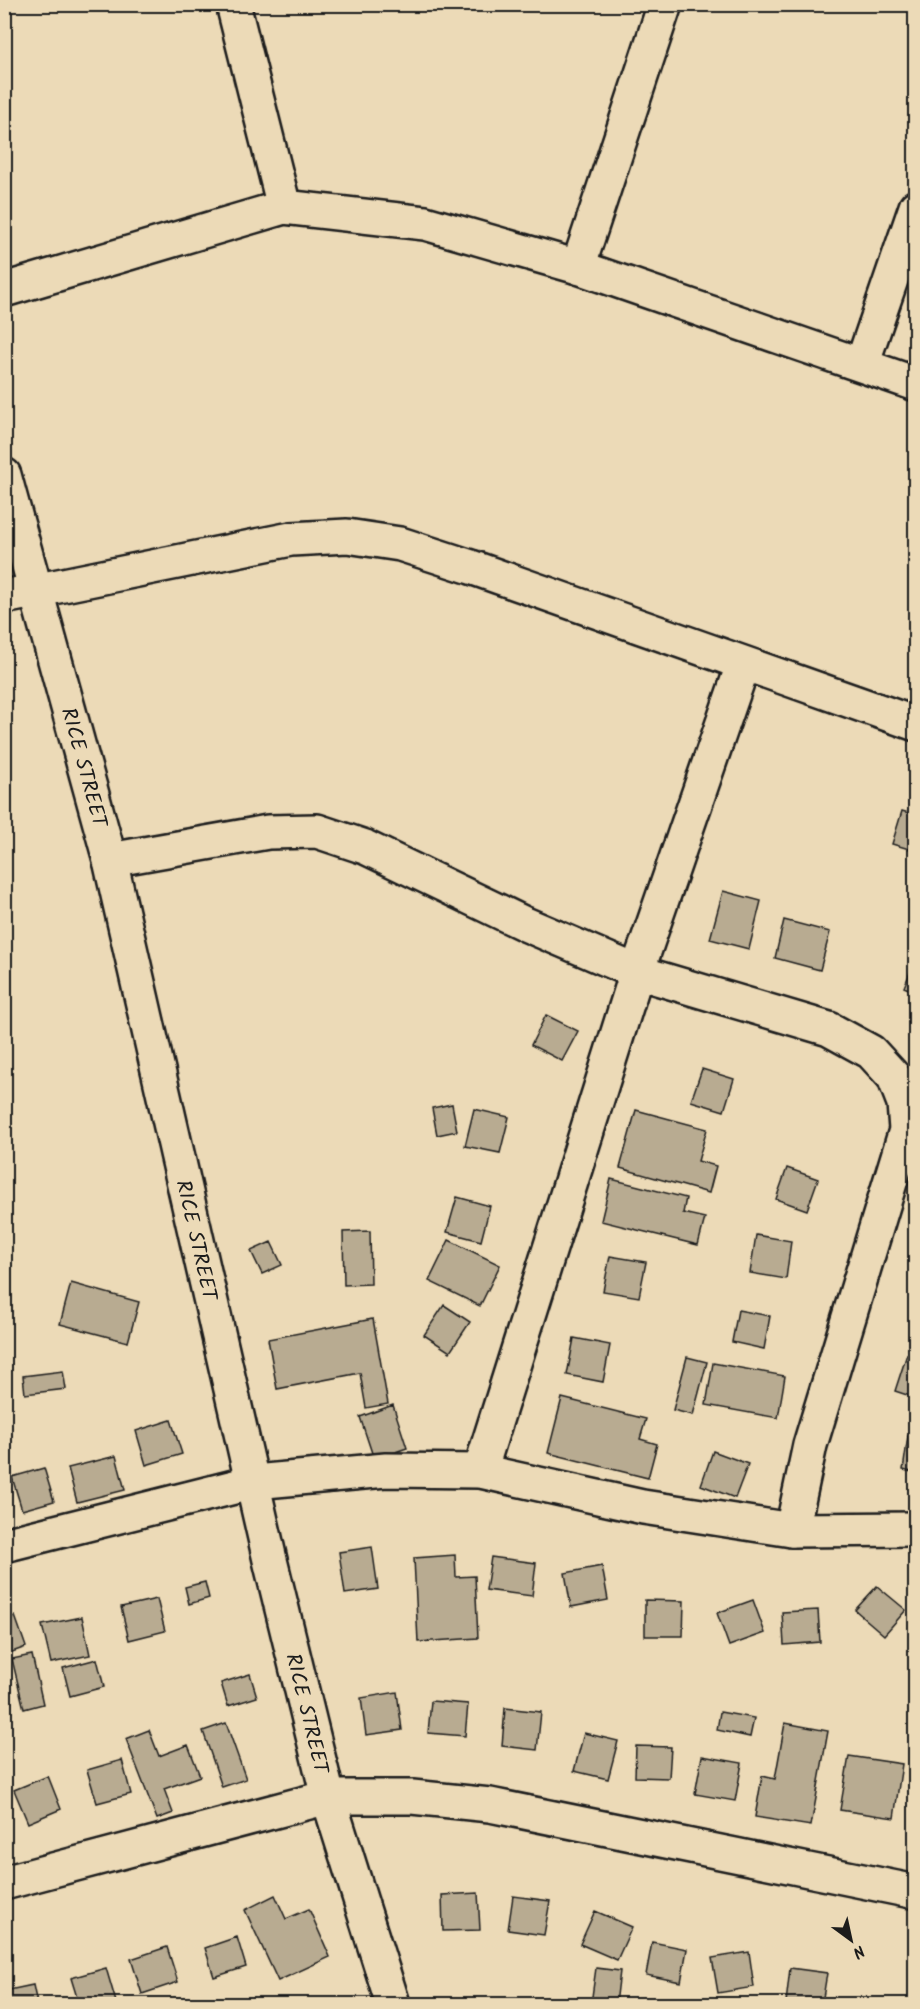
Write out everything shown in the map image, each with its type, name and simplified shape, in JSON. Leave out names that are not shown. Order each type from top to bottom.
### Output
[{"type":"street","points":[[233,4],[284,207]]},
{"type":"street","points":[[579,267],[665,4]]},
{"type":"street","points":[[4,290],[284,207],[425,222],[579,267],[915,384]]},
{"type":"street","points":[[862,364],[915,207]]},
{"type":"street","name":"RICE STREET","points":[[4,475],[19,593],[110,860],[270,1560],[328,1797],[393,2004]]},
{"type":"street","points":[[19,593],[291,539],[347,536],[400,544],[471,567],[915,724]]},
{"type":"street","points":[[480,1471],[637,972],[743,665]]},
{"type":"street","points":[[110,860],[268,832],[316,831],[365,847],[494,910],[637,972],[830,1029],[871,1052],[894,1077],[904,1103],[906,1130],[810,1445],[792,1530]]},
{"type":"street","points":[[4,1545],[254,1482],[386,1470],[480,1471],[643,1507],[792,1530],[915,1530]]},
{"type":"street","points":[[4,1883],[328,1797],[412,1797],[490,1805],[915,1892]]},
{"type":"building","points":[[902,811],[916,815],[916,851],[892,844]]},
{"type":"building","points":[[723,891],[761,901],[749,949],[710,939]]},
{"type":"building","points":[[784,920],[830,932],[820,970],[775,958]]},
{"type":"building","points":[[916,958],[916,992],[904,987]]},
{"type":"building","points":[[546,1015],[578,1031],[562,1061],[531,1045]]},
{"type":"building","points":[[702,1069],[734,1079],[724,1111],[691,1101]]},
{"type":"building","points":[[452,1104],[457,1131],[437,1135],[432,1108]]},
{"type":"building","points":[[474,1109],[509,1117],[500,1153],[465,1146]]},
{"type":"building","points":[[636,1110],[707,1129],[698,1161],[716,1166],[709,1193],[620,1168]]},
{"type":"building","points":[[787,1168],[818,1179],[807,1210],[776,1199]]},
{"type":"building","points":[[611,1179],[686,1198],[683,1213],[705,1218],[698,1245],[601,1221]]},
{"type":"building","points":[[457,1197],[490,1206],[481,1241],[447,1232]]},
{"type":"building","points":[[370,1231],[371,1284],[344,1285],[343,1232]]},
{"type":"building","points":[[756,1235],[791,1241],[786,1279],[750,1273]]},
{"type":"building","points":[[449,1240],[500,1265],[480,1306],[429,1281]]},
{"type":"building","points":[[271,1242],[282,1265],[262,1274],[251,1251]]},
{"type":"building","points":[[610,1256],[646,1262],[639,1297],[603,1291]]},
{"type":"building","points":[[71,1283],[139,1302],[128,1342],[60,1324]]},
{"type":"building","points":[[444,1305],[470,1322],[450,1352],[424,1335]]},
{"type":"building","points":[[738,1310],[770,1316],[764,1349],[732,1342]]},
{"type":"building","points":[[373,1319],[388,1404],[366,1408],[360,1373],[277,1389],[268,1339]]},
{"type":"building","points":[[574,1338],[610,1345],[603,1382],[567,1375]]},
{"type":"building","points":[[907,1354],[916,1356],[916,1398],[895,1391]]},
{"type":"building","points":[[687,1357],[707,1362],[693,1415],[673,1410]]},
{"type":"building","points":[[713,1363],[785,1376],[778,1418],[706,1405]]},
{"type":"building","points":[[63,1371],[66,1389],[25,1394],[23,1376]]},
{"type":"building","points":[[562,1398],[646,1419],[640,1439],[657,1444],[648,1478],[548,1453]]},
{"type":"building","points":[[393,1405],[407,1448],[374,1459],[360,1417]]},
{"type":"building","points":[[171,1420],[182,1454],[146,1465],[136,1431]]},
{"type":"building","points":[[908,1436],[916,1438],[916,1473],[903,1470]]},
{"type":"building","points":[[713,1451],[748,1464],[735,1498],[701,1485]]},
{"type":"building","points":[[116,1456],[125,1490],[77,1502],[68,1468]]},
{"type":"building","points":[[44,1468],[54,1501],[22,1510],[12,1477]]},
{"type":"building","points":[[372,1547],[378,1589],[345,1594],[339,1552]]},
{"type":"building","points":[[455,1555],[456,1577],[475,1576],[478,1638],[418,1642],[414,1558]]},
{"type":"building","points":[[491,1557],[536,1563],[532,1596],[486,1590]]},
{"type":"building","points":[[602,1566],[608,1600],[571,1607],[565,1573]]},
{"type":"building","points":[[205,1582],[209,1598],[189,1604],[185,1587]]},
{"type":"building","points":[[877,1586],[906,1610],[884,1635],[855,1610]]},
{"type":"building","points":[[157,1599],[165,1631],[129,1640],[121,1607]]},
{"type":"building","points":[[645,1600],[684,1601],[683,1636],[645,1636]]},
{"type":"building","points":[[753,1600],[765,1633],[729,1646],[717,1613]]},
{"type":"building","points":[[818,1610],[820,1642],[784,1645],[782,1612]]},
{"type":"building","points":[[15,1616],[26,1647],[4,1655],[4,1620]]},
{"type":"building","points":[[82,1617],[90,1655],[51,1663],[42,1625]]},
{"type":"building","points":[[32,1655],[43,1704],[24,1709],[12,1659]]},
{"type":"building","points":[[97,1659],[104,1687],[70,1696],[63,1668]]},
{"type":"building","points":[[250,1674],[257,1697],[228,1706],[221,1683]]},
{"type":"building","points":[[397,1692],[402,1730],[366,1735],[361,1698]]},
{"type":"building","points":[[431,1701],[468,1704],[465,1736],[428,1733]]},
{"type":"building","points":[[505,1708],[541,1712],[537,1750],[502,1746]]},
{"type":"building","points":[[720,1712],[754,1718],[750,1737],[717,1730]]},
{"type":"building","points":[[226,1723],[246,1779],[222,1787],[203,1731]]},
{"type":"building","points":[[785,1723],[828,1731],[811,1826],[755,1817],[762,1776],[775,1779]]},
{"type":"building","points":[[149,1730],[159,1756],[188,1745],[200,1776],[164,1789],[173,1813],[157,1819],[126,1739]]},
{"type":"building","points":[[584,1733],[618,1741],[608,1779],[574,1771]]},
{"type":"building","points":[[636,1746],[671,1747],[669,1778],[635,1777]]},
{"type":"building","points":[[702,1756],[742,1763],[735,1801],[695,1794]]},
{"type":"building","points":[[849,1756],[902,1764],[894,1818],[840,1810]]},
{"type":"building","points":[[122,1760],[131,1794],[97,1803],[87,1770]]},
{"type":"building","points":[[48,1776],[61,1809],[28,1823],[14,1790]]},
{"type":"building","points":[[478,1893],[480,1930],[443,1931],[442,1895]]},
{"type":"building","points":[[275,1895],[286,1919],[309,1909],[330,1957],[278,1981],[245,1910]]},
{"type":"building","points":[[513,1896],[550,1901],[544,1935],[508,1930]]},
{"type":"building","points":[[595,1911],[632,1927],[617,1960],[580,1944]]},
{"type":"building","points":[[237,1937],[246,1967],[214,1977],[205,1948]]},
{"type":"building","points":[[652,1942],[687,1949],[681,1982],[646,1975]]},
{"type":"building","points":[[167,1947],[178,1982],[142,1994],[131,1959]]},
{"type":"building","points":[[749,1952],[754,1987],[718,1993],[712,1958]]},
{"type":"building","points":[[106,1968],[116,2002],[79,2004],[71,1978]]},
{"type":"building","points":[[596,1968],[620,1971],[616,2004],[591,2004]]},
{"type":"building","points":[[790,1968],[827,1973],[822,2004],[786,2003]]},
{"type":"building","points":[[33,1985],[37,2004],[4,2004],[4,1991]]}]
